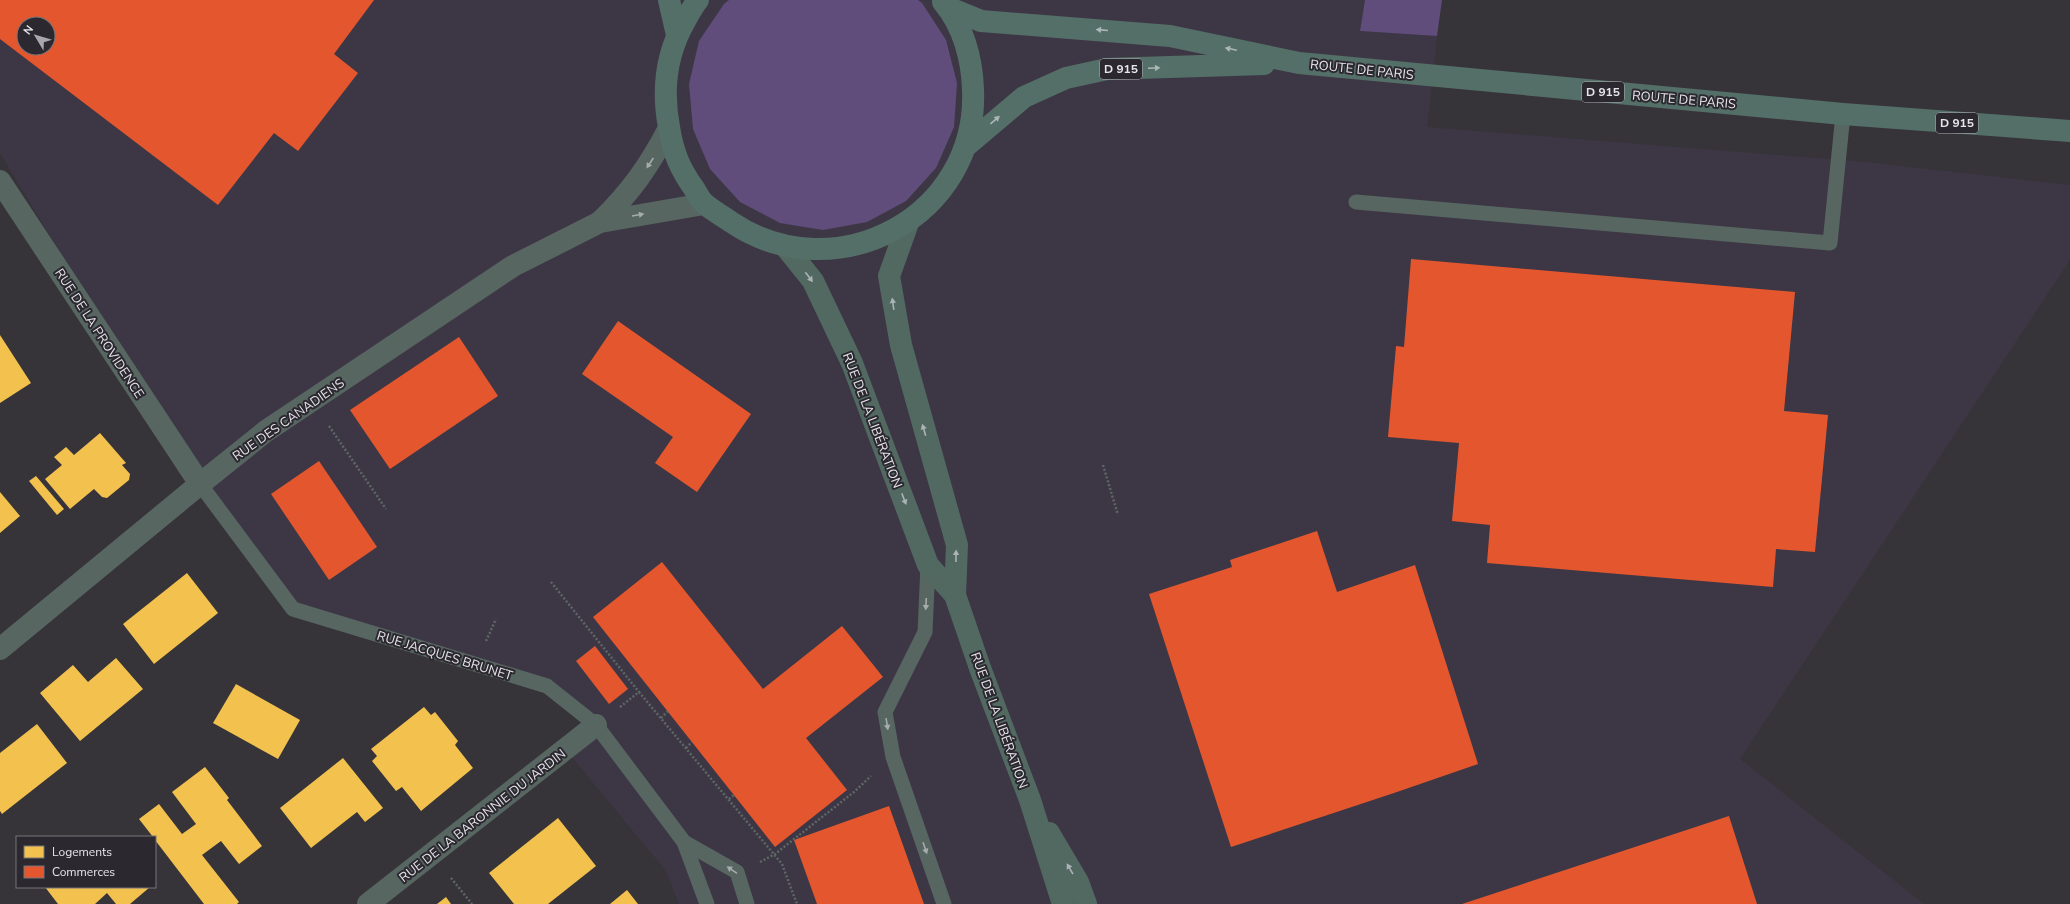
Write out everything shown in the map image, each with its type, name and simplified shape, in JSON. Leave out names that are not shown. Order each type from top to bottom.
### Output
[{"type":"main road","points":[[669,0],[677,35]]},
{"type":"main road","points":[[698,0],[677,35],[667,70],[665,106],[669,128],[681,170],[704,204],[747,232],[785,246],[828,250],[869,242],[908,223],[944,186],[966,146],[974,105],[972,70],[963,37],[944,3]]},
{"type":"main road","name":"D 915","points":[[944,3],[981,21],[1170,36],[1299,63]]},
{"type":"main road","name":"D 915","points":[[966,146],[1024,96],[1066,78],[1107,69],[1299,63]]},
{"type":"main road","name":"ROUTE DE PARIS","points":[[1299,63],[1843,114],[2070,131]]},
{"type":"main road","name":"RUE DE LA LIBÉRATION","points":[[908,223],[889,276],[901,345],[957,545],[956,594],[980,668],[1030,800],[1063,904]]},
{"type":"main road","name":"RUE DE LA LIBÉRATION","points":[[785,246],[813,281],[852,363],[928,565],[956,594]]},
{"type":"main road","name":"RUE DE LA LIBÉRATION","points":[[1030,800],[1078,882],[1086,904]]},
{"type":"street","name":"RUE DES CANADIENS","points":[[600,222],[626,197],[653,159],[669,128]]},
{"type":"street","name":"RUE DE LA PROVIDENCE","points":[[0,181],[200,484]]},
{"type":"street","name":"RUE DES CANADIENS","points":[[0,649],[266,431],[513,266],[600,222],[704,204]]},
{"type":"street","name":"RUE DE LA BARONNIE DU JARDIN","points":[[368,904],[596,725]]},
{"type":"lane","points":[[1356,202],[1830,243],[1843,114]]},
{"type":"lane","name":"RUE JACQUES BRUNET","points":[[200,484],[293,609],[547,686],[596,725],[684,842],[707,904]]},
{"type":"lane","points":[[928,565],[924,632],[885,712],[892,757],[944,904]]},
{"type":"lane","name":"RUE JACQUES BRUNET","points":[[684,842],[737,872]]},
{"type":"lane","points":[[737,872],[747,904]]},
{"type":"path","points":[[312,401],[386,509]]},
{"type":"path","points":[[1102,465],[1118,515]]},
{"type":"path","points":[[551,582],[639,692],[775,854],[782,864],[797,904]]},
{"type":"path","points":[[485,645],[496,619]]},
{"type":"path","points":[[618,709],[639,692]]},
{"type":"path","points":[[661,718],[668,711]]},
{"type":"path","points":[[686,748],[692,742]]},
{"type":"path","points":[[737,872],[775,854],[854,792],[892,757]]},
{"type":"path","points":[[729,799],[734,795]]},
{"type":"path","points":[[759,835],[763,832]]},
{"type":"shaded area","points":[[0,0],[1365,0],[1360,31],[1437,36],[1427,127],[1865,162],[2070,185],[2070,260],[1740,759],[1924,904],[679,904],[666,871],[566,750],[596,725],[547,686],[293,609],[200,484],[0,153]]},
{"type":"shaded area","points":[[729,0],[918,0],[922,3],[946,40],[957,83],[954,127],[936,168],[906,201],[867,222],[823,230],[780,223],[740,202],[710,169],[693,129],[689,84],[699,41],[724,4]]},
{"type":"shaded area","points":[[1365,0],[1442,0],[1437,36],[1360,31]]},
{"type":"building: Logements","points":[[0,335],[31,383],[0,403]]},
{"type":"building: Logements","points":[[100,433],[126,463],[122,465],[130,474],[129,480],[107,498],[102,497],[94,489],[70,509],[45,479],[62,465],[54,457],[66,447],[74,455]]},
{"type":"building: Logements","points":[[36,476],[64,509],[57,515],[29,481]]},
{"type":"building: Logements","points":[[0,492],[20,516],[0,533]]},
{"type":"building: Logements","points":[[187,573],[218,613],[154,664],[123,624]]},
{"type":"building: Logements","points":[[116,658],[143,689],[80,741],[40,693],[73,665],[88,682]]},
{"type":"building: Logements","points":[[236,684],[300,720],[278,759],[213,723]]},
{"type":"building: Logements","points":[[424,707],[431,715],[435,712],[458,741],[455,745],[473,768],[421,811],[402,787],[396,791],[372,761],[377,756],[371,749]]},
{"type":"building: Logements","points":[[37,724],[67,763],[2,814],[0,811],[0,753]]},
{"type":"building: Logements","points":[[343,758],[383,808],[365,822],[357,812],[311,848],[280,808]]},
{"type":"building: Logements","points":[[205,767],[229,798],[227,800],[262,846],[239,864],[221,841],[202,855],[239,902],[237,904],[204,904],[156,841],[156,836],[152,836],[139,819],[159,804],[182,834],[196,824],[172,792]]},
{"type":"building: Logements","points":[[558,818],[596,866],[548,904],[514,904],[489,873]]},
{"type":"building: Logements","points":[[46,888],[149,888],[130,904],[116,904],[107,893],[95,904],[58,904]]},
{"type":"building: Logements","points":[[627,890],[638,904],[610,904]]},
{"type":"building: Logements","points":[[446,897],[451,904],[437,904]]},
{"type":"building: Commerces","points":[[0,0],[374,0],[334,54],[358,73],[298,151],[274,133],[218,205],[22,56],[56,56],[56,16],[16,16],[16,51],[0,39]]},
{"type":"building: Commerces","points":[[1411,259],[1795,292],[1784,411],[1828,415],[1815,552],[1776,549],[1773,587],[1487,563],[1490,525],[1452,521],[1459,443],[1388,437],[1396,346],[1404,347]]},
{"type":"building: Commerces","points":[[618,321],[751,414],[697,492],[655,463],[673,437],[582,374]]},
{"type":"building: Commerces","points":[[459,337],[498,396],[390,469],[350,410]]},
{"type":"building: Commerces","points":[[319,461],[377,547],[329,580],[271,494]]},
{"type":"building: Commerces","points":[[1317,531],[1337,592],[1415,565],[1478,764],[1231,847],[1149,594],[1232,567],[1230,560]]},
{"type":"building: Commerces","points":[[662,562],[763,689],[842,626],[883,677],[806,738],[847,790],[775,847],[593,617]]},
{"type":"building: Commerces","points":[[595,646],[628,689],[609,704],[576,661]]},
{"type":"building: Commerces","points":[[889,806],[924,904],[817,904],[794,840]]},
{"type":"building: Commerces","points":[[1729,816],[1757,904],[1462,904]]}]
